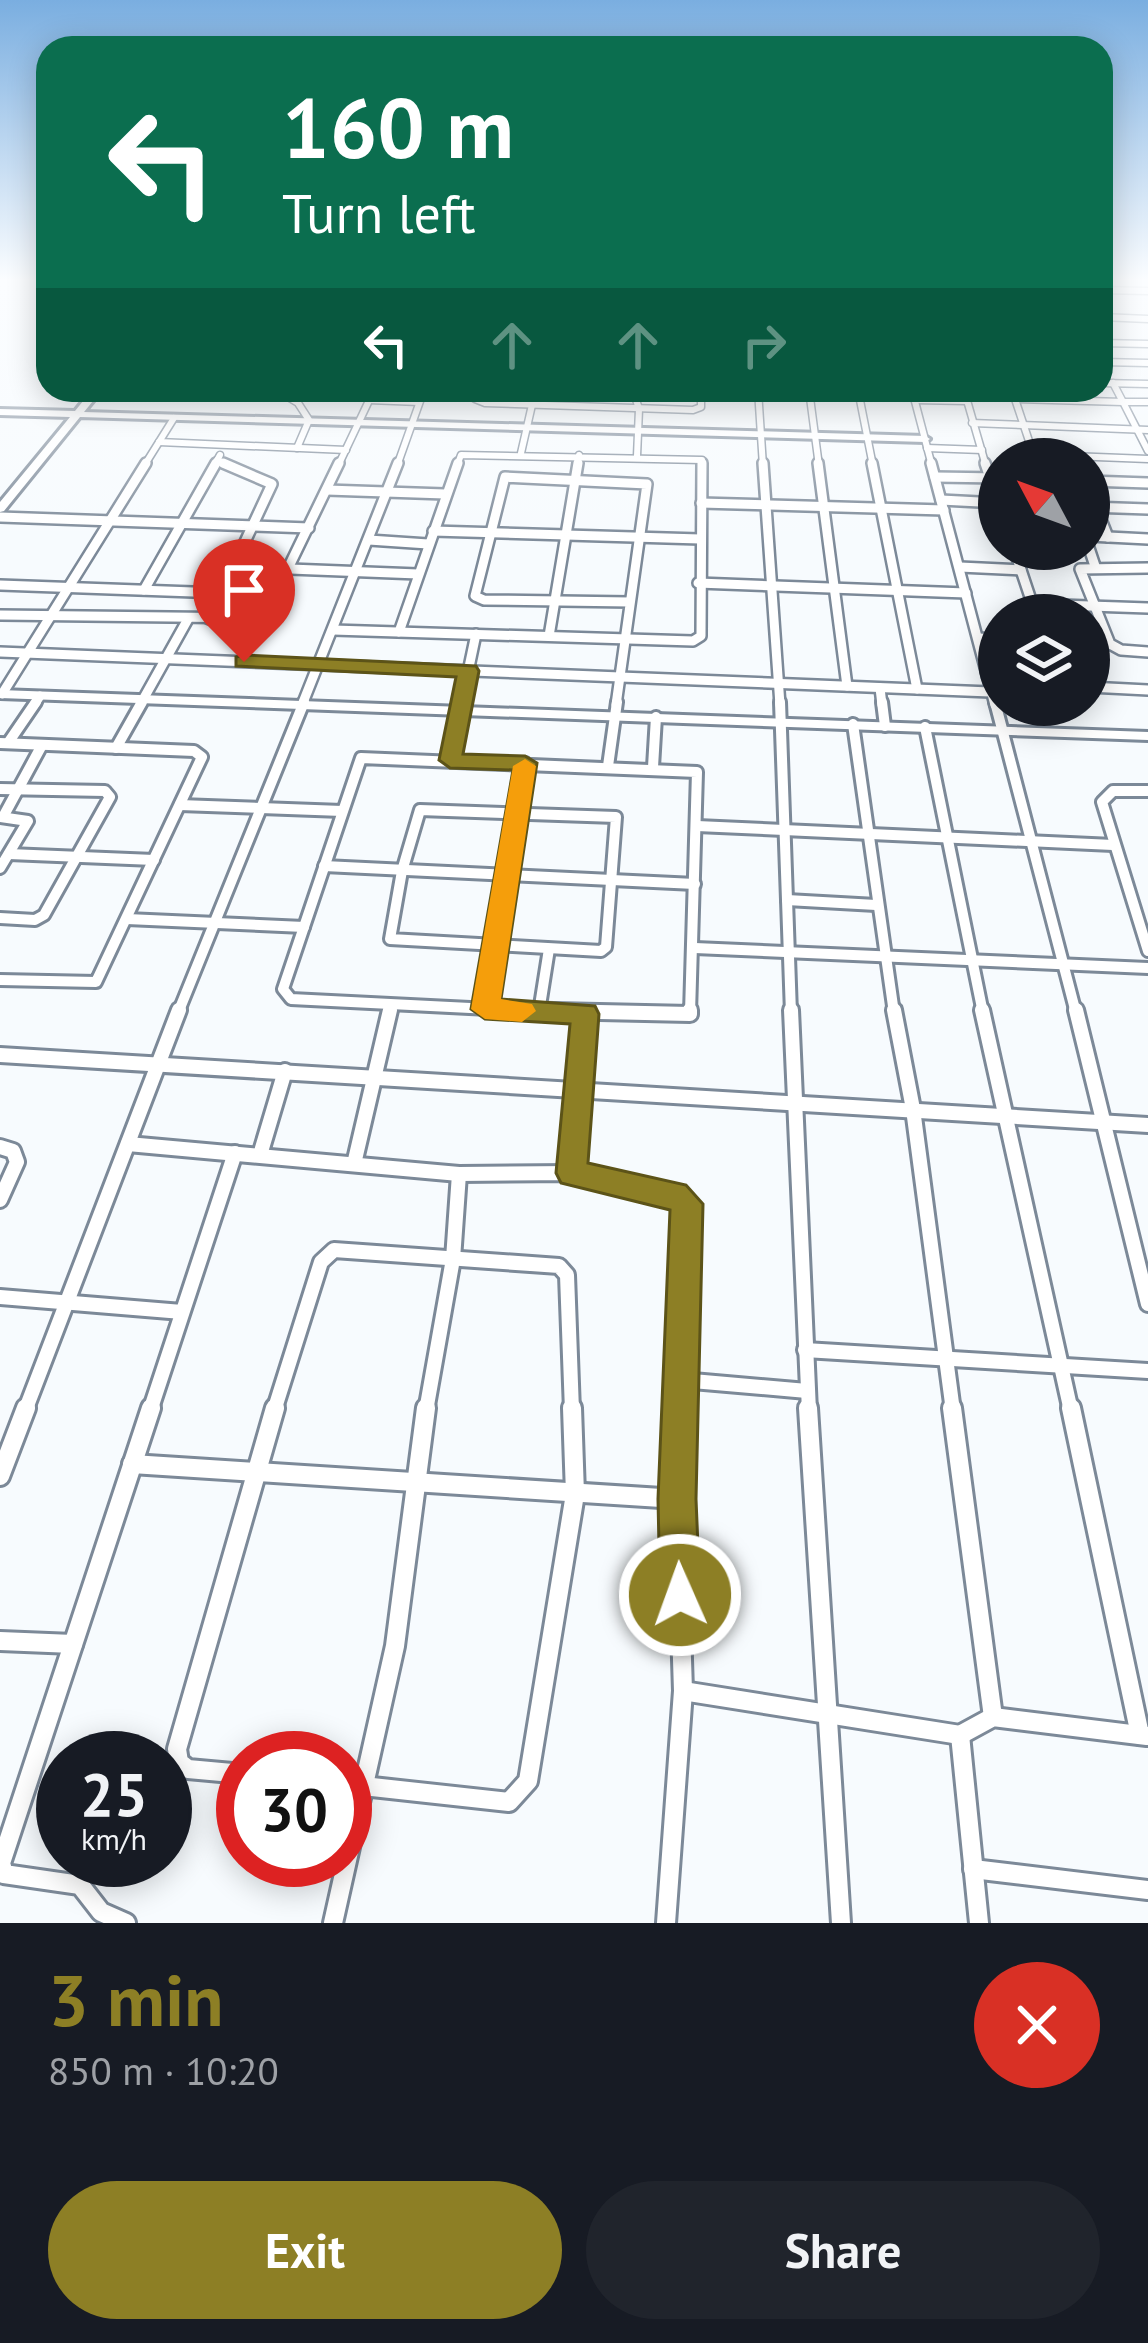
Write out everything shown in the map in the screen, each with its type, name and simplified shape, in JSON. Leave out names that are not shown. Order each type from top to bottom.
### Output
[{"type":"street","points":[[1016,402],[1032,450],[1038,453],[1148,455],[1143,430],[1113,383],[1148,384]]},
{"type":"street","points":[[1113,401],[1148,402]]},
{"type":"street","points":[[0,513],[87,402]]},
{"type":"street","points":[[296,402],[309,420]]},
{"type":"street","points":[[0,615],[264,618],[369,402]]},
{"type":"street","points":[[0,1476],[158,1064],[388,492],[418,402]]},
{"type":"street","points":[[478,402],[640,409],[698,409],[699,402]]},
{"type":"street","points":[[587,407],[588,402]]},
{"type":"street","points":[[637,402],[637,456]]},
{"type":"street","points":[[759,402],[781,722],[807,1391],[841,1923]]},
{"type":"street","points":[[811,402],[848,686]]},
{"type":"street","points":[[860,402],[917,689]]},
{"type":"street","points":[[915,402],[978,638]]},
{"type":"street","points":[[967,402],[978,439]]},
{"type":"street","points":[[521,454],[532,405]]},
{"type":"street","points":[[0,412],[866,437],[978,450]]},
{"type":"street","points":[[174,418],[1,694],[1148,736]]},
{"type":"street","points":[[297,448],[309,420]]},
{"type":"street","points":[[972,423],[1143,430]]},
{"type":"street","points":[[159,442],[346,450]]},
{"type":"street","points":[[144,590],[226,445]]},
{"type":"street","points":[[333,630],[687,642],[701,636],[702,460],[461,455],[399,632]]},
{"type":"street","points":[[549,637],[579,455]]},
{"type":"street","points":[[208,619],[272,484],[217,460]]},
{"type":"street","points":[[608,766],[647,484],[506,477],[475,596],[484,600],[630,602]]},
{"type":"street","points":[[935,477],[978,478]]},
{"type":"street","points":[[1110,484],[1148,482]]},
{"type":"street","points":[[327,490],[445,494]]},
{"type":"street","points":[[701,503],[880,508],[978,504]]},
{"type":"street","points":[[1110,508],[1148,509]]},
{"type":"street","points":[[0,513],[309,527]]},
{"type":"street","points":[[433,531],[700,539]]},
{"type":"street","points":[[1110,537],[1148,539]]},
{"type":"street","points":[[369,540],[428,544]]},
{"type":"street","points":[[959,567],[978,568]]},
{"type":"street","points":[[1110,567],[1148,568]]},
{"type":"street","points":[[290,568],[418,574]]},
{"type":"street","points":[[1021,570],[1029,594]]},
{"type":"street","points":[[698,583],[966,593]]},
{"type":"street","points":[[0,585],[221,593]]},
{"type":"street","points":[[1110,606],[1148,608]]},
{"type":"street","points":[[116,748],[188,619]]},
{"type":"street","points":[[450,760],[476,634]]},
{"type":"street","points":[[1110,640],[1114,649],[1148,652]]},
{"type":"street","points":[[0,652],[978,692]]},
{"type":"street","points":[[880,688],[885,726]]},
{"type":"street","points":[[1110,688],[1148,689]]},
{"type":"street","points":[[4,743],[40,695]]},
{"type":"street","points":[[653,767],[656,717]]},
{"type":"street","points":[[854,724],[883,956],[913,1109],[993,1717]]},
{"type":"street","points":[[999,726],[1064,963],[1148,1304]]},
{"type":"street","points":[[683,1691],[960,1735],[993,1717],[1144,1736],[1009,1116],[969,959],[925,727]]},
{"type":"street","points":[[0,980],[96,982],[202,757],[200,753],[4,743]]},
{"type":"street","points":[[0,868],[28,821],[2,817],[42,745]]},
{"type":"street","points":[[360,758],[450,760],[697,772],[690,1014],[539,1012],[286,995],[360,758]]},
{"type":"street","points":[[485,1009],[525,763]]},
{"type":"street","points":[[0,789],[109,794],[44,915],[35,920],[0,918]]},
{"type":"street","points":[[1148,791],[1113,790],[1102,802],[1148,951]]},
{"type":"street","points":[[180,805],[342,811]]},
{"type":"street","points":[[420,810],[616,818],[604,950],[390,938],[402,871],[420,810]]},
{"type":"street","points":[[697,826],[1113,845]]},
{"type":"street","points":[[9,854],[154,860]]},
{"type":"street","points":[[324,866],[695,884]]},
{"type":"street","points":[[787,900],[876,905]]},
{"type":"street","points":[[1133,904],[1148,904]]},
{"type":"street","points":[[127,919],[304,927]]},
{"type":"street","points":[[695,948],[1148,968]]},
{"type":"street","points":[[539,1012],[549,949]]},
{"type":"street","points":[[354,1164],[391,1005]]},
{"type":"street","points":[[572,1173],[585,1014]]},
{"type":"street","points":[[0,1054],[1148,1125]]},
{"type":"street","points":[[260,1155],[285,1071]]},
{"type":"street","points":[[128,1144],[459,1174],[572,1173],[675,1194],[687,1204],[677,1499],[683,1691],[666,1923]]},
{"type":"street","points":[[0,1147],[13,1151],[17,1162],[0,1200]]},
{"type":"street","points":[[126,1923],[101,1912],[80,1886],[4,1874],[1,1863],[235,1153]]},
{"type":"street","points":[[370,1731],[395,1646],[403,1567],[419,1484],[419,1450],[453,1259],[459,1174]]},
{"type":"street","points":[[216,1772],[188,1769],[178,1762],[177,1749],[255,1472],[324,1258],[334,1250],[559,1266],[567,1275],[575,1494],[528,1781],[509,1802],[372,1787]]},
{"type":"street","points":[[0,1297],[182,1312]]},
{"type":"street","points":[[805,1350],[1148,1371]]},
{"type":"street","points":[[681,1380],[807,1391]]},
{"type":"street","points":[[132,1464],[677,1499]]},
{"type":"street","points":[[0,1641],[73,1644]]},
{"type":"street","points":[[960,1735],[979,1923]]},
{"type":"street","points":[[973,1869],[1148,1890]]},
{"type":"street","points":[[333,1923],[338,1887]]},
{"type":"slow traffic","points":[[522,1011],[485,1009],[525,766]]},
{"type":"route","points":[[244,662],[468,671],[450,760],[525,763],[485,1009],[585,1014],[572,1173],[675,1194],[687,1204],[677,1499],[680,1595]]}]
